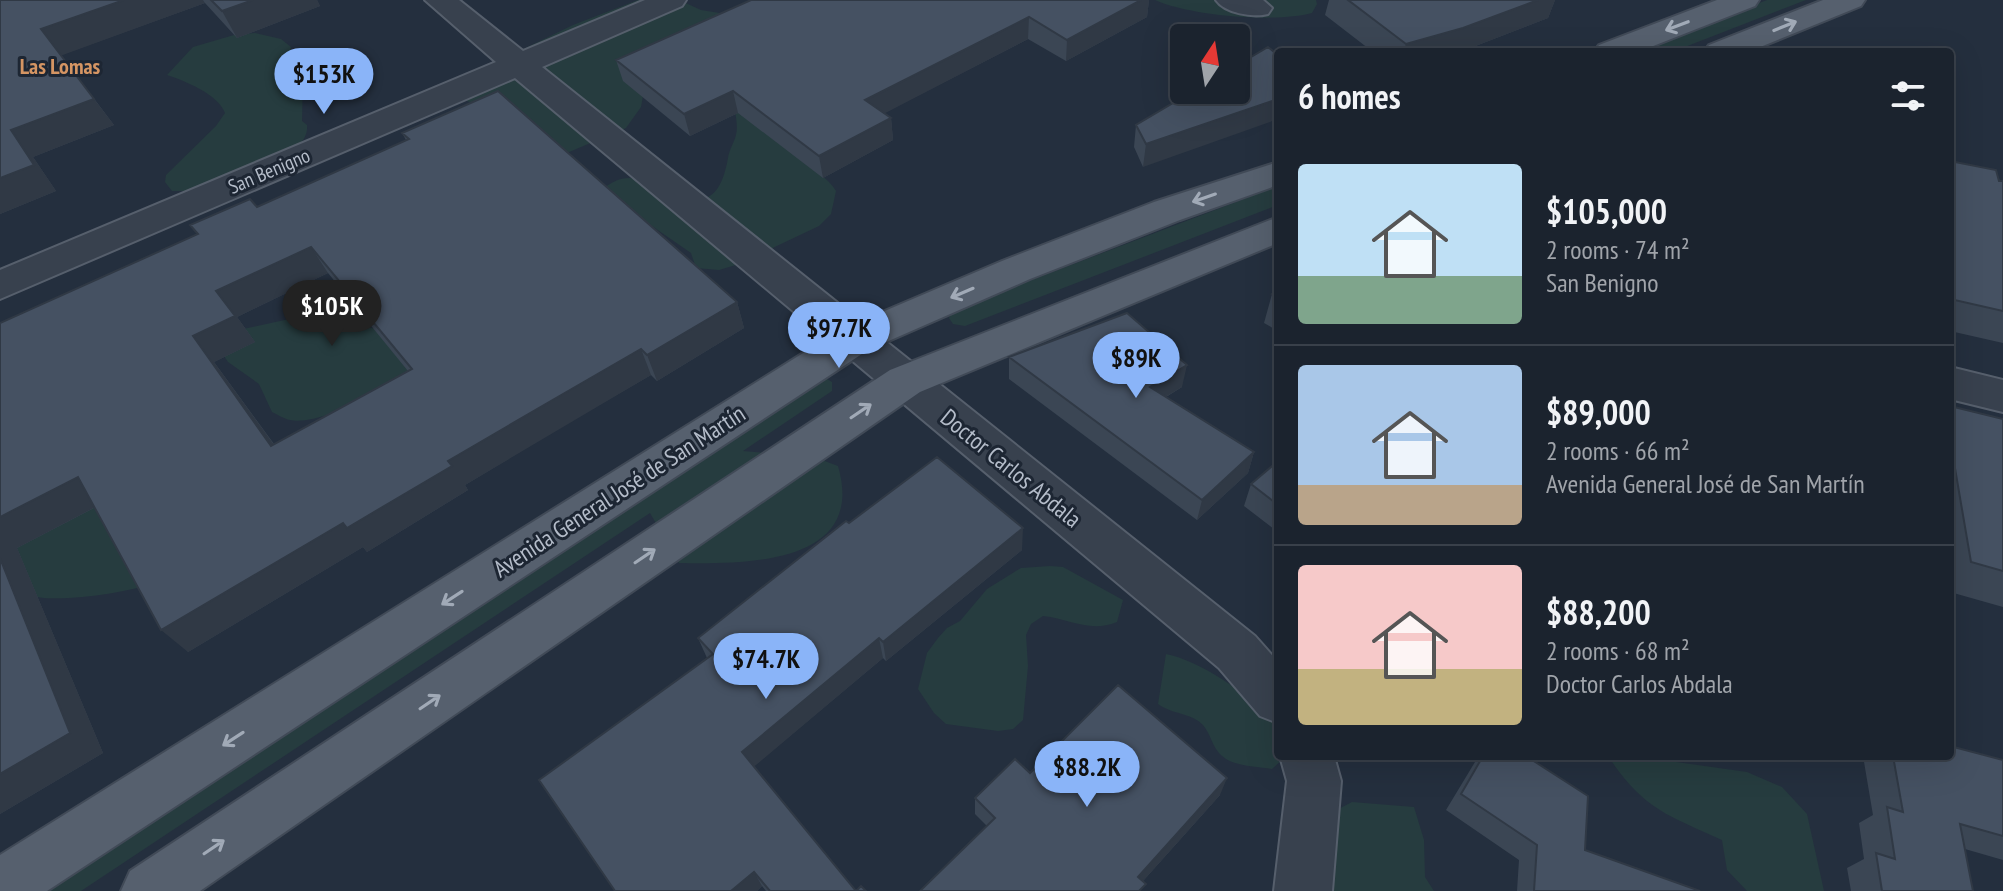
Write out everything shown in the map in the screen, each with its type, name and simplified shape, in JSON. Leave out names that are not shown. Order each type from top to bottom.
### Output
[{"type":"main road","points":[[1620,48],[1744,0]]},
{"type":"main road","points":[[1730,48],[1850,0]]},
{"type":"main road","name":"Avenida General José de San Martín","points":[[0,888],[854,340],[1016,270],[1167,211],[1274,174]]},
{"type":"main road","points":[[150,891],[905,381],[1274,231]]},
{"type":"street","name":"Doctor Carlos Abdala","points":[[440,0],[1237,652],[1274,694]]},
{"type":"street","name":"San Benigno","points":[[0,285],[671,0]]},
{"type":"street","points":[[1954,384],[2003,396]]},
{"type":"street","points":[[1303,891],[1314,781],[1308,760]]},
{"type":"green space","points":[[638,0],[679,0],[701,10],[732,15],[792,151],[836,191],[831,214],[819,226],[739,264],[719,270],[696,268],[691,253],[649,224],[632,218],[605,187],[621,179],[637,179],[685,196],[699,199],[711,195],[721,183],[736,135],[735,110],[645,85],[641,107],[626,128],[555,158],[481,107],[467,101],[463,91],[480,70],[573,25]]},
{"type":"green space","points":[[1155,0],[1316,0],[1317,4],[1312,13],[1256,18],[1211,14]]},
{"type":"green space","points":[[1767,0],[1806,0],[1682,48],[1641,48]]},
{"type":"green space","points":[[255,33],[281,39],[291,47],[285,71],[303,80],[302,121],[307,125],[304,139],[294,150],[194,191],[172,191],[165,182],[166,175],[216,126],[225,113],[208,94],[167,75],[193,47],[234,35]]},
{"type":"green space","points":[[1274,188],[1274,207],[965,326],[953,324],[949,318],[953,310]]},
{"type":"green space","points":[[298,317],[363,325],[400,337],[450,360],[347,408],[305,420],[288,419],[272,412],[259,384],[228,362],[220,350],[225,333]]},
{"type":"green space","points":[[822,376],[832,382],[832,391],[743,451],[814,457],[838,466],[842,499],[835,523],[818,540],[794,552],[766,559],[679,563],[650,513],[81,891],[27,891]]},
{"type":"green space","points":[[58,458],[153,583],[91,596],[55,598],[29,595],[0,480]]},
{"type":"green space","points":[[1063,567],[1123,600],[1117,622],[1089,626],[1043,616],[1031,624],[1026,635],[1028,666],[1023,720],[1013,729],[998,731],[946,724],[934,713],[918,689],[927,653],[947,628],[960,621],[987,589],[1021,568]]},
{"type":"green space","points":[[1166,654],[1196,664],[1227,683],[1274,723],[1274,760],[1282,760],[1272,769],[1230,761],[1219,753],[1198,721],[1158,704]]},
{"type":"green space","points":[[1611,760],[1662,760],[1747,772],[1782,787],[1807,814],[1824,891],[1747,891],[1727,870],[1722,840],[1658,808],[1621,774]]},
{"type":"green space","points":[[1352,802],[1414,807],[1424,840],[1425,877],[1434,891],[1304,891],[1325,816]]},
{"type":"building","points":[[0,0],[124,0],[41,29],[94,99],[11,130],[34,165],[0,178]]},
{"type":"building","points":[[211,0],[253,0],[222,11]]},
{"type":"building","points":[[751,0],[1141,0],[1067,40],[1029,17],[865,100],[891,118],[819,156],[733,91],[684,114],[616,60]]},
{"type":"building","points":[[1348,0],[1538,0],[1463,28],[1406,44]]},
{"type":"building","points":[[1268,47],[1274,52],[1274,100],[1146,144],[1136,125],[1171,104],[1250,104],[1250,58]]},
{"type":"building","points":[[498,91],[737,302],[647,355],[641,349],[448,461],[452,466],[347,528],[343,523],[161,630],[78,477],[0,517],[0,323],[198,234],[190,225],[250,199],[257,207],[409,139],[402,133]],"holes":[[[311,247],[412,369],[271,446],[193,336],[235,316],[216,291]]]},
{"type":"building","points":[[1954,162],[1996,170],[1999,181],[2003,181],[2003,311],[1954,300]]},
{"type":"building","points":[[1127,313],[1187,365],[1150,387],[1254,452],[1202,500],[1009,357]]},
{"type":"building","points":[[1954,407],[2003,419],[2003,571],[1971,562],[1954,462]]},
{"type":"building","points":[[937,457],[1023,528],[883,642],[879,638],[742,752],[856,891],[770,891],[754,872],[731,891],[615,891],[539,780],[713,654],[698,638],[846,521],[849,523]]},
{"type":"building","points":[[1274,464],[1274,502],[1251,484]]},
{"type":"building","points":[[0,558],[70,733],[0,774]]},
{"type":"building","points":[[1118,685],[1227,778],[1138,877],[1146,884],[1139,891],[920,891],[995,818],[975,798],[1015,759],[1030,773]]},
{"type":"building","points":[[1954,747],[2003,760],[2003,836],[1960,824],[1973,891],[1882,891],[1876,853],[1895,859],[1887,807],[1903,812],[1894,760],[1954,760]]},
{"type":"building","points":[[1481,760],[1532,760],[1588,796],[1585,850],[1700,891],[1534,891],[1537,845],[1461,794]]},
{"type":"district","name":"Las Lomas","points":[[60,66]]}]
